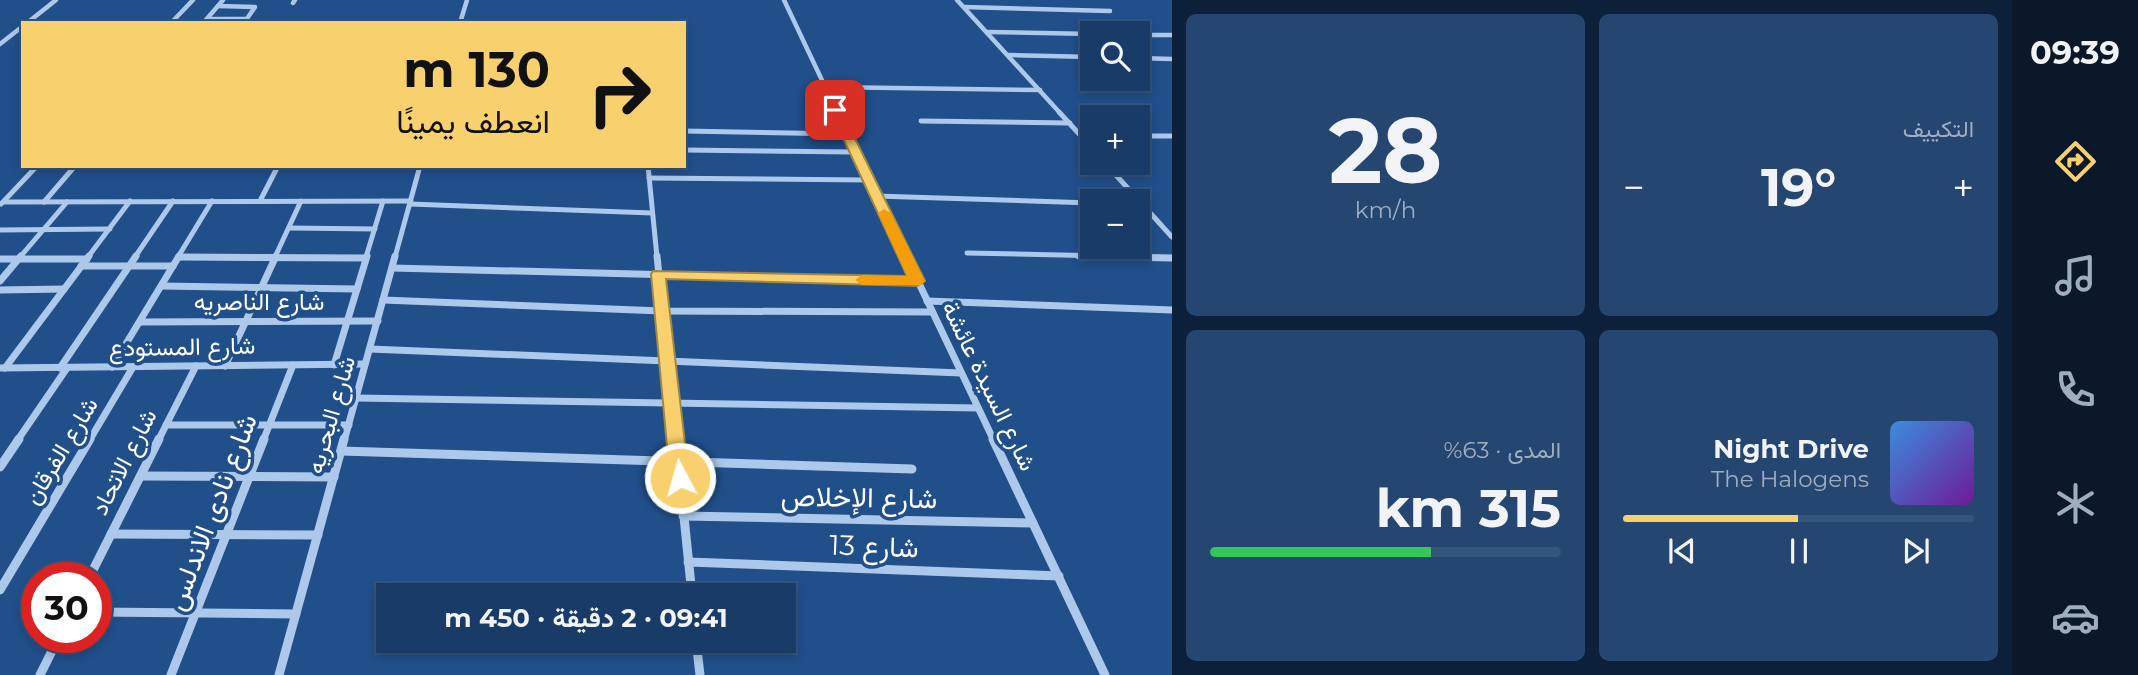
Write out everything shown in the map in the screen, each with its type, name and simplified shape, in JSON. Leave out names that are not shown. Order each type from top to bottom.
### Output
[{"type":"street","points":[[30,21],[56,0]]},
{"type":"street","points":[[174,21],[193,0]]},
{"type":"street","points":[[205,21],[223,0]]},
{"type":"street","points":[[248,6],[253,0]]},
{"type":"street","points":[[461,21],[467,0]]},
{"type":"street","name":"شارع السيدة عائشة","points":[[784,0],[1105,675]]},
{"type":"street","points":[[957,0],[1080,134]]},
{"type":"street","points":[[205,21],[246,21],[256,9],[248,6],[218,6]]},
{"type":"street","points":[[964,7],[1110,11]]},
{"type":"street","points":[[0,44],[21,28]]},
{"type":"street","points":[[988,32],[1080,34]]},
{"type":"street","points":[[1150,35],[1172,35]]},
{"type":"street","points":[[1009,55],[1080,57]]},
{"type":"street","points":[[1150,58],[1172,59]]},
{"type":"street","points":[[824,87],[1040,90]]},
{"type":"street","points":[[921,121],[1070,123]]},
{"type":"street","points":[[686,131],[846,134]]},
{"type":"street","points":[[1150,136],[1172,136]]},
{"type":"street","points":[[686,150],[855,152]]},
{"type":"street","points":[[2,204],[35,168]]},
{"type":"street","points":[[44,202],[73,168]]},
{"type":"street","points":[[260,201],[277,168]]},
{"type":"street","name":"شارع البحريه","points":[[279,675],[420,168]]},
{"type":"street","points":[[648,168],[690,583]]},
{"type":"street","points":[[1115,175],[1127,189]]},
{"type":"street","points":[[649,178],[868,180]]},
{"type":"street","points":[[876,196],[1080,203]]},
{"type":"street","points":[[2,368],[130,201]]},
{"type":"street","points":[[0,467],[173,201]]},
{"type":"street","points":[[112,367],[212,201]]},
{"type":"street","points":[[225,366],[301,201]]},
{"type":"street","points":[[2,204],[383,201],[652,213]]},
{"type":"street","points":[[334,365],[383,201]]},
{"type":"street","points":[[0,281],[67,202]]},
{"type":"street","points":[[1150,215],[1172,237]]},
{"type":"street","points":[[289,228],[375,229]]},
{"type":"street","points":[[0,230],[110,229]]},
{"type":"street","points":[[967,253],[1172,258]]},
{"type":"street","points":[[179,257],[366,258]]},
{"type":"street","points":[[0,259],[87,259]]},
{"type":"street","points":[[82,266],[173,266]]},
{"type":"street","points":[[392,268],[917,281]]},
{"type":"street","points":[[162,286],[357,289]]},
{"type":"street","points":[[0,290],[64,289]]},
{"type":"street","points":[[383,300],[662,311],[932,312]]},
{"type":"street","points":[[927,302],[1172,310]]},
{"type":"street","name":"شارع الناصريه","points":[[140,322],[378,321]]},
{"type":"street","points":[[370,349],[961,373]]},
{"type":"street","name":"شارع المستودع","points":[[2,368],[365,364]]},
{"type":"street","name":"شارع نادى الاندلس","points":[[171,675],[293,365]]},
{"type":"street","name":"شارع الاتحاد","points":[[97,562],[196,366]]},
{"type":"street","name":"شارع الفرقان","points":[[0,590],[133,367]]},
{"type":"street","points":[[356,398],[978,408]]},
{"type":"street","points":[[166,425],[349,425]]},
{"type":"street","points":[[341,451],[677,460],[912,470]]},
{"type":"street","points":[[141,476],[334,477]]},
{"type":"street","name":"شارع الإخلاص","points":[[683,516],[1033,523]]},
{"type":"street","points":[[111,534],[318,535]]},
{"type":"street","name":"شارع 13","points":[[688,562],[1059,576]]},
{"type":"street","points":[[112,612],[296,614]]},
{"type":"street","points":[[40,675],[52,653]]},
{"type":"street","points":[[697,653],[700,675]]},
{"type":"slow traffic","points":[[862,280],[917,281],[884,213]]},
{"type":"route","points":[[680,478],[658,274],[917,281],[835,110]]}]
